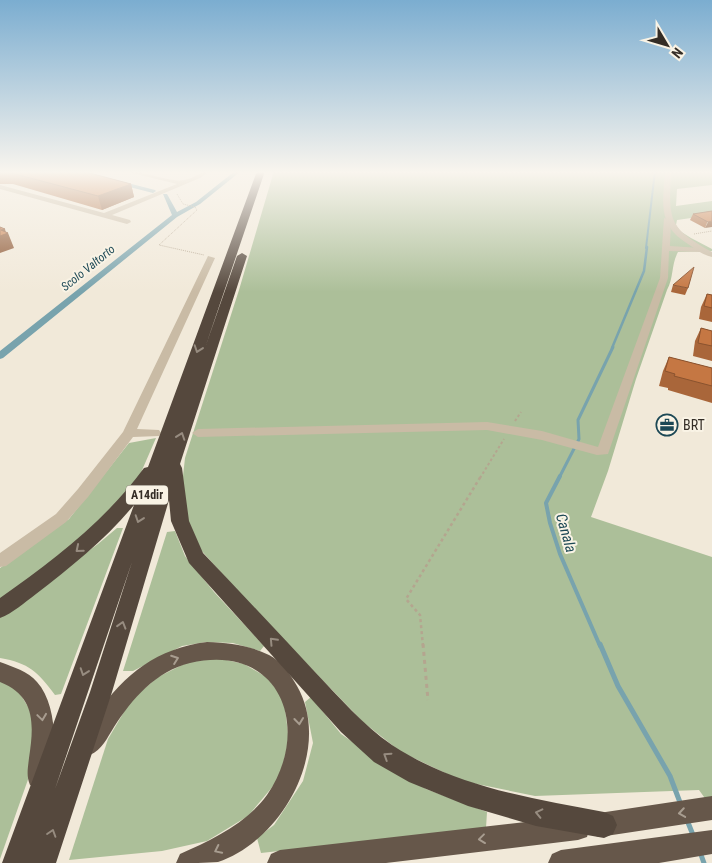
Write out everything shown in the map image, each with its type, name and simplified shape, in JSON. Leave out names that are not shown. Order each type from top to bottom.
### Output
[{"type":"highway","name":"A14dir","points":[[16,863],[247,211]]},
{"type":"highway","name":"A14dir","points":[[42,863],[101,692],[165,446],[254,211]]},
{"type":"highway","points":[[0,609],[74,554],[111,520],[138,489],[165,446]]},
{"type":"highway","points":[[165,446],[180,521],[196,558],[365,739],[402,766],[468,793],[536,813],[604,825]]},
{"type":"highway","points":[[62,804],[74,774],[104,723],[124,694],[142,677],[174,658],[200,652],[230,651],[255,658],[265,663],[282,679],[294,700],[300,727],[297,758],[284,789],[261,819],[230,844],[189,863]]},
{"type":"highway","points":[[0,672],[16,678],[29,688],[39,702],[42,713],[43,744],[31,819]]},
{"type":"highway","points":[[280,863],[604,825],[712,808]]},
{"type":"highway","points":[[561,863],[594,861],[712,842]]},
{"type":"street","points":[[88,211],[127,222]]},
{"type":"street","points":[[104,216],[115,211]]},
{"type":"street","points":[[198,433],[487,426],[510,428],[603,451],[664,278],[666,211]]},
{"type":"street","points":[[667,220],[680,236],[712,255]]},
{"type":"street","points":[[666,249],[701,250]]},
{"type":"street","points":[[0,560],[60,518],[83,493],[129,433],[211,258]]},
{"type":"street","points":[[129,433],[165,446]]},
{"type":"path","points":[[196,211],[159,245],[211,258]]},
{"type":"path","points":[[680,236],[712,231]]},
{"type":"path","points":[[428,700],[420,615],[406,599],[521,412]]},
{"type":"green space","points":[[262,211],[712,211],[712,215],[677,220],[676,225],[680,231],[712,249],[712,251],[678,252],[672,276],[636,379],[608,471],[591,517],[712,557],[712,808],[699,790],[535,796],[462,781],[401,752],[363,722],[252,607],[200,549],[184,518],[182,485],[185,458]]},
{"type":"green space","points":[[156,438],[136,484],[111,517],[0,603],[0,568],[69,519],[129,443]]},
{"type":"green space","points":[[117,528],[123,528],[61,694],[55,695],[32,670],[10,660],[0,658],[0,616]]},
{"type":"green space","points":[[175,531],[185,556],[214,592],[264,646],[260,651],[233,643],[206,642],[182,646],[133,671],[123,671],[167,532]]},
{"type":"green space","points":[[218,658],[244,664],[268,678],[284,700],[289,741],[279,779],[248,816],[207,841],[162,851],[69,860],[108,739],[131,700],[158,677],[190,661]]},
{"type":"green space","points":[[0,676],[10,677],[39,725],[31,771],[0,859]]},
{"type":"green space","points":[[311,697],[341,734],[380,761],[426,789],[487,812],[486,828],[261,853],[257,838],[274,825],[303,781],[313,743],[305,702]]},
{"type":"building","points":[[712,211],[712,221],[708,222],[693,214]]},
{"type":"building","points":[[0,227],[5,229],[1,230],[8,233],[0,236]]},
{"type":"building","points":[[694,267],[688,288],[673,285]]},
{"type":"building","points":[[707,294],[712,295],[712,308],[704,306]]},
{"type":"building","points":[[701,328],[712,331],[712,346],[698,343]]},
{"type":"building","points":[[669,357],[712,368],[712,386],[674,376],[675,374],[665,371]]},
{"type":"waterway","name":"Scolo Valtorto","points":[[174,211],[175,216]]},
{"type":"waterway","points":[[175,216],[183,211]]},
{"type":"waterway","name":"Canala","points":[[646,248],[650,211]]},
{"type":"waterway","name":"Scolo Valtorto","points":[[0,356],[175,216]]},
{"type":"waterway","name":"Canala","points":[[612,348],[644,271],[647,247]]},
{"type":"waterway","name":"Canala","points":[[559,478],[579,439],[578,420],[613,347]]},
{"type":"waterway","name":"Canala","points":[[560,476],[546,503],[550,523],[560,554],[600,646]]},
{"type":"waterway","name":"Canala","points":[[600,644],[618,686],[670,776],[681,805]]},
{"type":"waterway","name":"Canala","points":[[687,820],[693,835]]},
{"type":"waterway","name":"Canala","points":[[700,852],[704,863]]},
{"type":"place","name":"BRT","points":[[667,425]]}]
